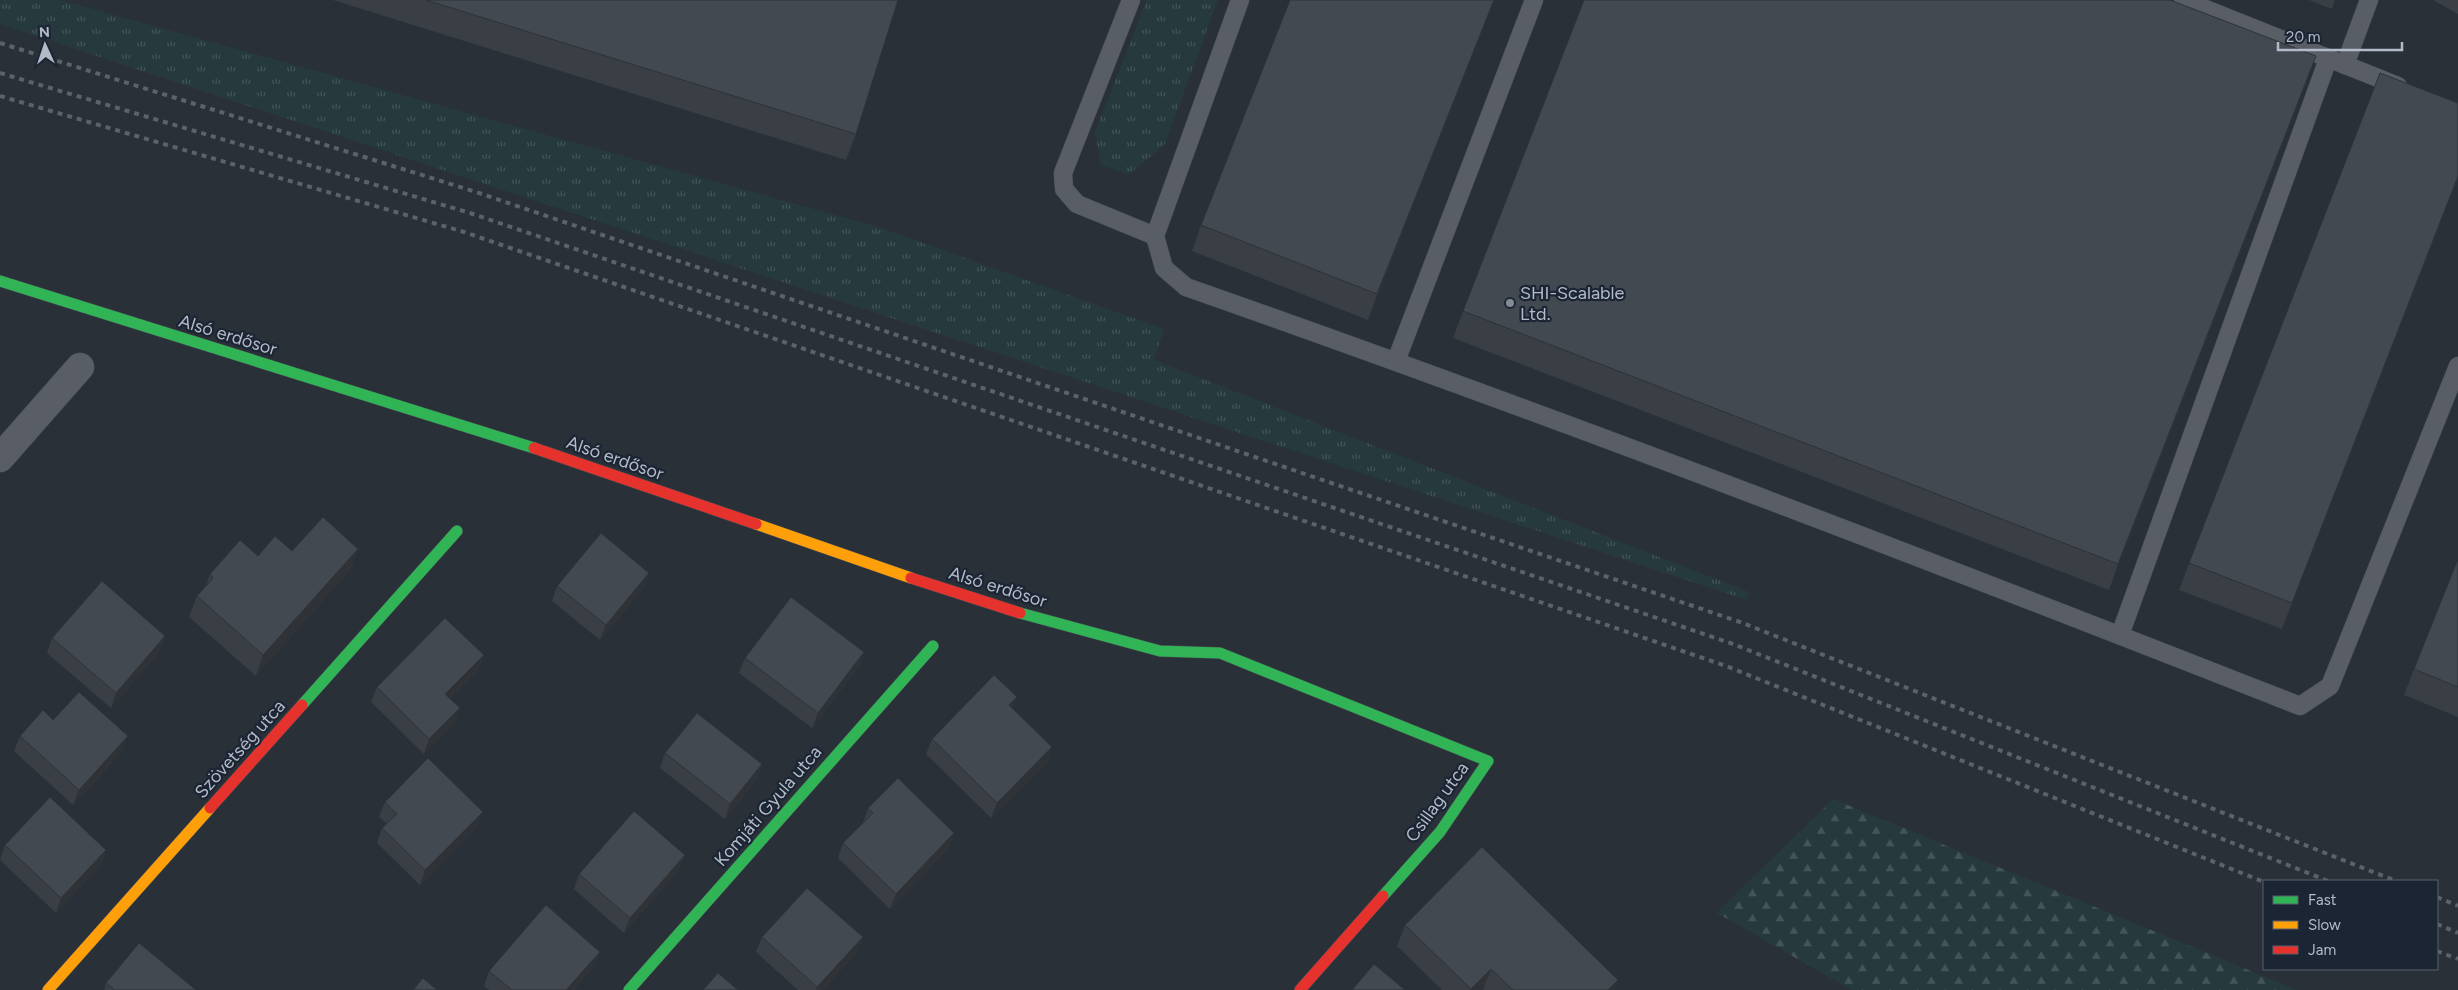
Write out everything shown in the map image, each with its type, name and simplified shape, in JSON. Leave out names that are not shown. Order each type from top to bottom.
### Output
[{"type":"street","name":"Alsó erdősor","points":[[0,281],[524,445],[997,607],[1160,651],[1220,653]]},
{"type":"street","points":[[0,458],[80,367]]},
{"type":"street","name":"Szövetség utca","points":[[48,990],[457,531]]},
{"type":"street","name":"Komjáti Gyula utca","points":[[629,990],[933,646]]},
{"type":"street","name":"Csillag utca","points":[[1220,653],[1488,761],[1440,832],[1300,990]]},
{"type":"lane","points":[[1131,0],[1063,173],[1064,189],[1077,204],[1155,236]]},
{"type":"lane","points":[[1240,0],[1155,236],[1164,268],[1186,287],[1396,361],[2120,635],[2300,706],[2330,686],[2458,366]]},
{"type":"lane","points":[[1396,361],[1534,0]]},
{"type":"lane","points":[[2183,0],[2414,93]]},
{"type":"lane","points":[[2120,635],[2336,62],[2369,0]]},
{"type":"green space","points":[[0,0],[60,0],[878,227],[1164,329],[1154,360],[1749,592],[1747,600],[0,24]]},
{"type":"green space","points":[[1147,0],[1218,0],[1165,144],[1129,174],[1101,165],[1095,132]]},
{"type":"green space","points":[[1833,799],[2297,990],[1852,990],[1717,913]]},
{"type":"building","points":[[426,0],[898,0],[856,134]]},
{"type":"building","points":[[1290,0],[1494,0],[1377,294],[1201,225]]},
{"type":"building","points":[[1584,0],[2170,0],[2316,56],[2118,564],[1463,311]]},
{"type":"building","points":[[2380,73],[2458,103],[2458,176],[2292,603],[2189,563]]},
{"type":"building","points":[[323,517],[358,549],[263,655],[197,596],[213,578],[210,574],[240,540],[258,556],[275,536],[292,551]]},
{"type":"building","points":[[601,533],[649,573],[606,625],[557,586]]},
{"type":"building","points":[[2458,559],[2458,687],[2414,669]]},
{"type":"building","points":[[102,581],[165,636],[116,693],[52,638]]},
{"type":"building","points":[[791,597],[864,652],[818,713],[745,658]]},
{"type":"building","points":[[445,618],[484,655],[445,694],[460,708],[429,739],[377,687]]},
{"type":"building","points":[[994,675],[1017,697],[1009,705],[1052,747],[997,803],[932,739]]},
{"type":"building","points":[[79,692],[128,736],[79,790],[20,736],[43,710],[53,720]]},
{"type":"building","points":[[697,713],[762,764],[730,804],[665,753]]},
{"type":"building","points":[[428,758],[483,812],[425,870],[382,828],[397,814],[385,802]]},
{"type":"building","points":[[898,778],[954,833],[896,894],[843,843],[873,813],[868,808]]},
{"type":"building","points":[[50,797],[106,850],[61,898],[5,845]]},
{"type":"building","points":[[634,811],[685,855],[630,918],[579,874]]},
{"type":"building","points":[[1482,847],[1618,980],[1608,990],[1513,990],[1491,969],[1471,989],[1405,925]]},
{"type":"building","points":[[807,888],[863,937],[817,987],[762,937]]},
{"type":"building","points":[[546,905],[600,952],[566,990],[512,990],[489,971]]},
{"type":"building","points":[[139,943],[196,990],[115,990],[106,983]]},
{"type":"building","points":[[1374,964],[1405,990],[1352,990]]},
{"type":"building","points":[[718,973],[738,990],[703,990]]},
{"type":"building","points":[[423,978],[437,990],[413,990]]},
{"type":"railway","points":[[0,43],[476,192],[1740,622],[2393,880]]},
{"type":"railway","points":[[0,73],[470,213],[1733,644],[2325,880]]},
{"type":"railway","points":[[0,96],[464,232],[1726,666],[2263,882]]},
{"type":"railway","points":[[2438,897],[2458,906]]},
{"type":"railway","points":[[2438,924],[2458,933]]},
{"type":"railway","points":[[2438,951],[2458,959]]},
{"type":"traffic: fast","points":[[0,281],[534,448]]},
{"type":"traffic: fast","points":[[302,705],[457,531]]},
{"type":"traffic: fast","points":[[1020,613],[1160,651],[1220,653],[1488,761],[1440,832],[1383,896]]},
{"type":"traffic: fast","points":[[629,990],[933,646]]},
{"type":"traffic: slow","points":[[756,524],[911,578]]},
{"type":"traffic: slow","points":[[48,990],[210,808]]},
{"type":"traffic: jam","points":[[534,448],[756,524]]},
{"type":"traffic: jam","points":[[911,578],[1020,613]]},
{"type":"traffic: jam","points":[[210,808],[302,705]]},
{"type":"traffic: jam","points":[[1300,990],[1383,896]]},
{"type":"place","name":"SHI-Scalable Ltd.","points":[[1510,303]]}]
